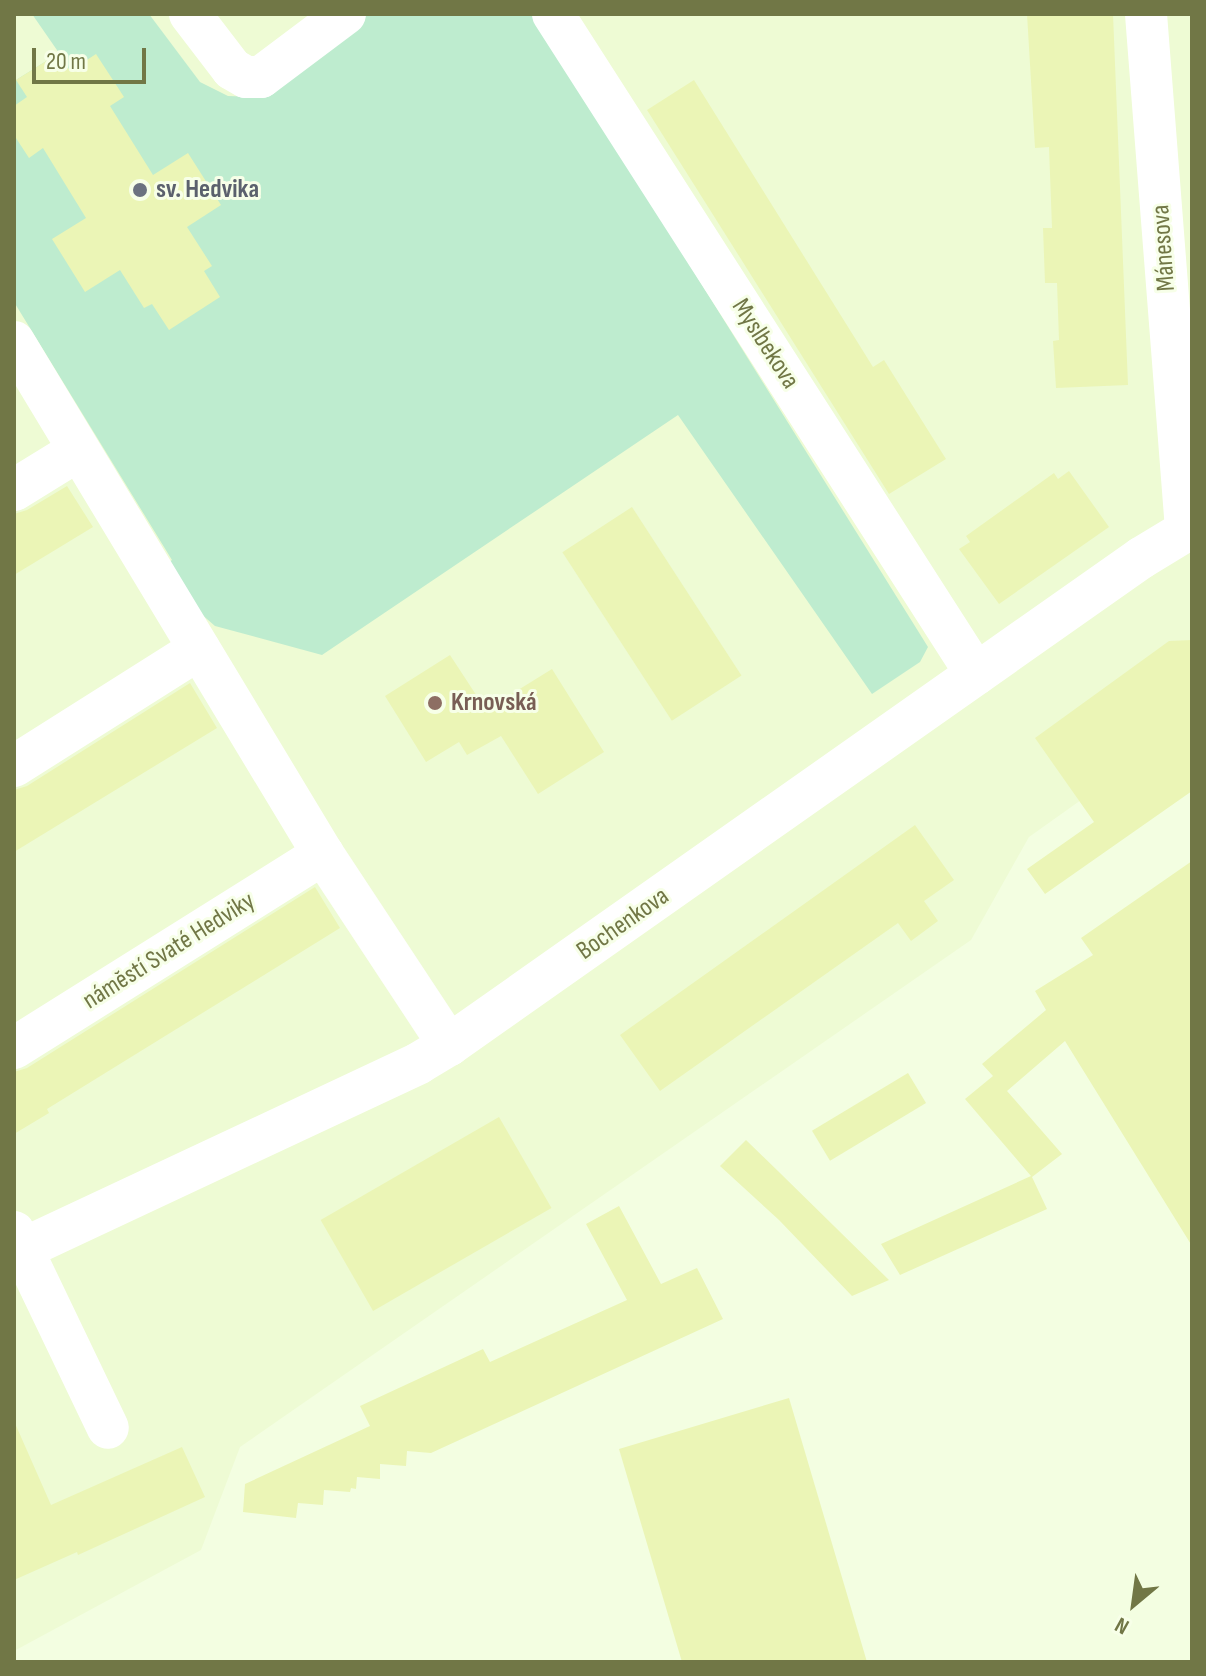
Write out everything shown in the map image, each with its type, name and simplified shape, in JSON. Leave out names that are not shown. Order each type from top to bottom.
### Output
[{"type":"street","points":[[190,14],[232,69],[246,77],[261,77],[345,14]]},
{"type":"street","name":"Myslbekova","points":[[553,14],[976,674]]},
{"type":"street","name":"Mánesova","points":[[1146,14],[1189,528]]},
{"type":"street","points":[[14,342],[323,854],[449,1045]]},
{"type":"street","points":[[14,490],[79,450]]},
{"type":"street","name":"Bochenkova","points":[[17,1245],[405,1070],[449,1045],[1189,528]]},
{"type":"street","points":[[14,766],[199,649]]},
{"type":"street","name":"náměstí Svaté Hedviky","points":[[14,1048],[323,854]]},
{"type":"street","points":[[17,1245],[108,1428]]},
{"type":"shaded area","points":[[14,14],[1192,14],[1192,721],[1029,837],[971,940],[240,1447],[201,1550],[14,1651]]},
{"type":"shaded area","points":[[32,14],[149,14],[200,82],[228,96],[257,97],[363,14],[533,14],[928,647],[920,662],[872,694],[678,415],[322,655],[215,626],[153,572],[172,560],[14,302],[14,78],[16,80],[59,53]]},
{"type":"building","points":[[1027,14],[1113,14],[1128,385],[1056,388],[1053,341],[1059,340],[1057,283],[1045,283],[1043,228],[1052,228],[1049,147],[1035,148]]},
{"type":"building","name":"sv. Hedvika","points":[[59,53],[70,71],[96,54],[124,97],[110,106],[153,175],[188,153],[221,205],[187,227],[212,266],[204,271],[220,297],[169,330],[152,304],[144,308],[120,270],[85,292],[52,239],[86,218],[43,148],[29,158],[14,135],[14,106],[27,97],[16,80]]},
{"type":"building","points":[[694,80],[873,367],[884,360],[946,459],[889,494],[647,110]]},
{"type":"building","points":[[1069,471],[1109,527],[999,604],[959,549],[970,542],[966,536],[1054,473],[1058,479]]},
{"type":"building","points":[[67,486],[93,527],[14,575],[14,514],[27,510]]},
{"type":"building","points":[[632,507],[741,676],[672,721],[562,552]]},
{"type":"building","points":[[1192,640],[1192,791],[1045,894],[1027,869],[1094,822],[1035,738],[1169,641]]},
{"type":"building","points":[[450,655],[486,710],[552,669],[604,752],[538,794],[501,736],[467,755],[459,742],[426,762],[385,696]]},
{"type":"building","points":[[190,683],[217,728],[14,852],[14,790],[27,786]]},
{"type":"building","points":[[915,825],[954,880],[924,901],[938,921],[911,941],[898,923],[660,1091],[620,1035]]},
{"type":"building","points":[[1192,861],[1192,1246],[1065,1041],[1007,1091],[1062,1154],[1032,1177],[1047,1209],[900,1275],[881,1244],[1031,1176],[965,1099],[993,1076],[982,1064],[1046,1010],[1035,991],[1093,955],[1081,938]]},
{"type":"building","points":[[315,887],[340,928],[47,1109],[49,1113],[14,1134],[14,1072],[27,1068]]},
{"type":"building","points":[[908,1073],[926,1103],[830,1161],[812,1131]]},
{"type":"building","points":[[499,1117],[552,1208],[373,1311],[321,1220]]},
{"type":"building","points":[[746,1140],[889,1280],[852,1296],[779,1220],[720,1166]]},
{"type":"building","points":[[619,1206],[661,1284],[697,1268],[723,1319],[431,1453],[407,1451],[406,1466],[380,1464],[380,1479],[357,1477],[356,1489],[351,1488],[350,1492],[324,1490],[323,1505],[298,1503],[296,1518],[243,1512],[245,1484],[370,1426],[360,1406],[483,1349],[490,1362],[627,1300],[586,1224]]},
{"type":"building","points":[[789,1398],[867,1662],[682,1662],[619,1449]]},
{"type":"building","points":[[14,1421],[51,1505],[182,1447],[205,1497],[78,1555],[77,1552],[14,1580]]},
{"type":"place","name":"sv. Hedvika","points":[[140,190]]},
{"type":"place","name":"Krnovská","points":[[435,703]]}]
